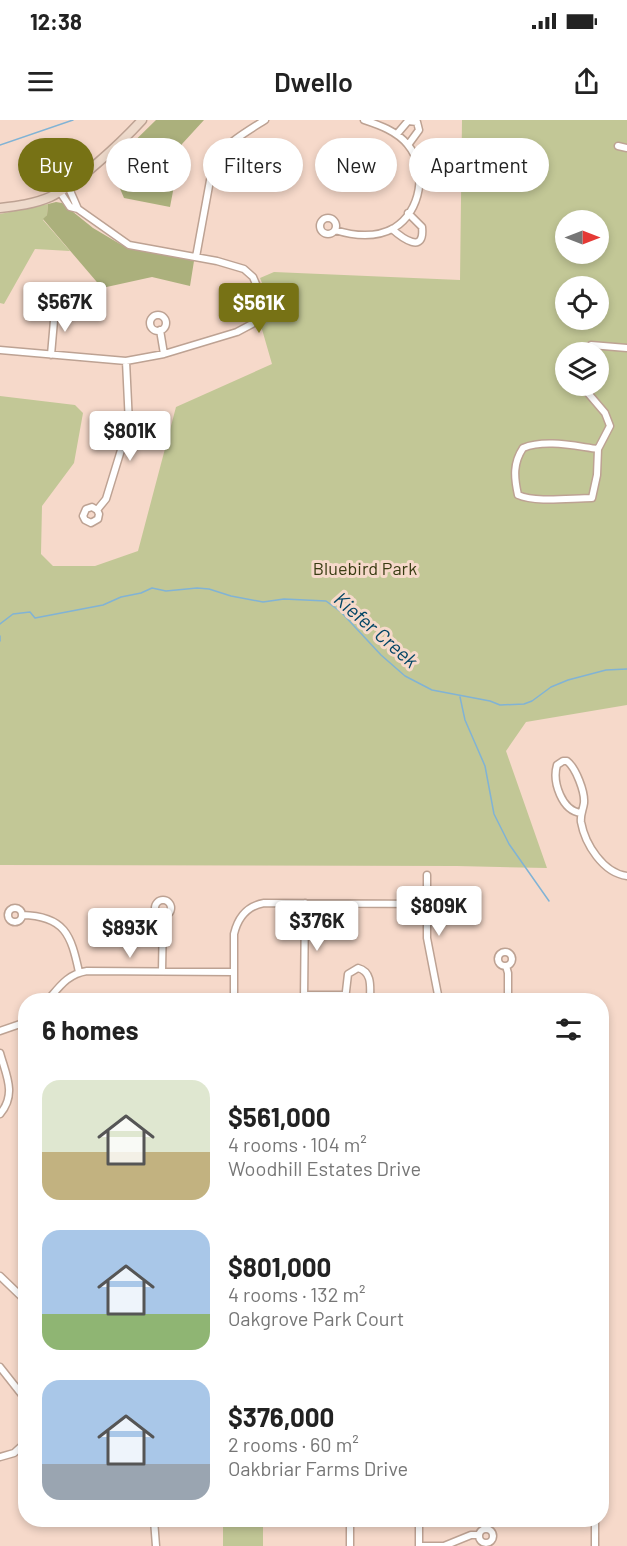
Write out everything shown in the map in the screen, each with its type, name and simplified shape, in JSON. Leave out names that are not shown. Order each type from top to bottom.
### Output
[{"type":"street","points":[[94,164],[142,120]]},
{"type":"street","points":[[196,257],[213,164],[234,140],[265,120]]},
{"type":"street","points":[[335,230],[349,234],[368,235],[392,229],[408,213],[415,202],[419,180],[415,158],[408,145],[397,134],[364,120]]},
{"type":"street","points":[[397,134],[408,121],[417,122],[419,130],[408,145]]},
{"type":"street","points":[[618,146],[627,148]]},
{"type":"street","points":[[0,208],[38,201],[60,192],[66,204],[78,209],[129,245],[235,266],[249,273],[262,298],[262,307],[258,317],[245,329],[164,354],[126,361],[0,350]]},
{"type":"street","points":[[71,192],[78,209]]},
{"type":"street","points":[[392,229],[406,241],[418,240],[422,234],[422,227],[408,213]]},
{"type":"street","points":[[51,355],[55,309]]},
{"type":"street","points":[[160,330],[164,354]]},
{"type":"street","points":[[609,346],[627,348]]},
{"type":"street","points":[[97,510],[106,499],[129,424],[126,361]]},
{"type":"street","points":[[590,396],[609,420],[610,426],[597,449],[597,475],[592,498],[543,498],[518,495],[515,484],[515,464],[523,448],[547,444],[597,449]]},
{"type":"street","points":[[90,507],[97,510],[99,517],[96,521],[89,523],[85,520],[83,513],[86,509],[90,507]]},
{"type":"street","points":[[581,813],[565,805],[556,778],[557,765],[563,761],[572,765],[584,796],[581,823],[593,850],[602,864],[618,874],[627,876]]},
{"type":"street","points":[[427,875],[427,938],[438,993]]},
{"type":"street","points":[[234,993],[234,934],[236,924],[249,908],[264,903],[426,904]]},
{"type":"street","points":[[304,993],[305,903]]},
{"type":"street","points":[[22,915],[49,918],[62,927],[73,946],[79,972]]},
{"type":"street","points":[[162,971],[163,916]]},
{"type":"street","points":[[506,966],[508,993]]},
{"type":"street","points":[[346,993],[348,974],[354,969],[362,969],[369,978],[370,993]]},
{"type":"street","points":[[54,993],[66,979],[79,972],[234,972]]},
{"type":"street","points":[[0,1031],[18,1025]]},
{"type":"street","points":[[0,1053],[10,1087],[8,1103],[0,1114]]},
{"type":"street","points":[[0,1276],[18,1293]]},
{"type":"street","points":[[0,1367],[18,1390]]},
{"type":"street","points":[[0,1457],[14,1453],[18,1449]]},
{"type":"street","points":[[155,1527],[156,1546]]},
{"type":"street","points":[[350,1527],[350,1546]]},
{"type":"street","points":[[419,1527],[419,1546],[444,1546],[471,1535],[479,1535]]},
{"type":"street","points":[[595,1527],[595,1546]]},
{"type":"green space","points":[[156,120],[204,120],[188,138],[138,138]]},
{"type":"green space","name":"Bluebird Park","points":[[462,120],[627,120],[627,705],[526,722],[506,751],[547,868],[0,865],[0,396],[75,405],[83,413],[74,463],[42,506],[41,554],[53,566],[95,566],[138,551],[176,407],[272,364],[259,319],[265,301],[260,278],[274,272],[460,280],[461,192],[549,192],[549,138],[462,138]]},
{"type":"green space","points":[[121,192],[173,192],[170,207],[124,198]]},
{"type":"green space","points":[[62,203],[93,228],[120,244],[194,261],[190,286],[152,277],[102,288],[43,219],[47,215],[48,204]]},
{"type":"green space","points":[[48,204],[47,215],[43,220],[70,251],[35,249],[4,304],[0,303],[0,214]]},
{"type":"green space","points":[[223,1527],[263,1527],[263,1546],[223,1546]]},
{"type":"waterway","points":[[0,145],[73,120]]},
{"type":"waterway","name":"Kiefer Creek","points":[[0,624],[13,614],[30,612],[35,618],[103,605],[152,588],[166,591],[197,588],[263,602],[284,599],[326,601],[341,612],[381,655],[405,676],[432,690],[500,705],[524,704],[551,687],[568,680],[606,670],[627,669]]},
{"type":"waterway","name":"Kiefer Creek","points":[[0,636],[0,641]]},
{"type":"waterway","points":[[460,697],[465,720],[485,766],[494,814],[509,844],[549,901]]}]
